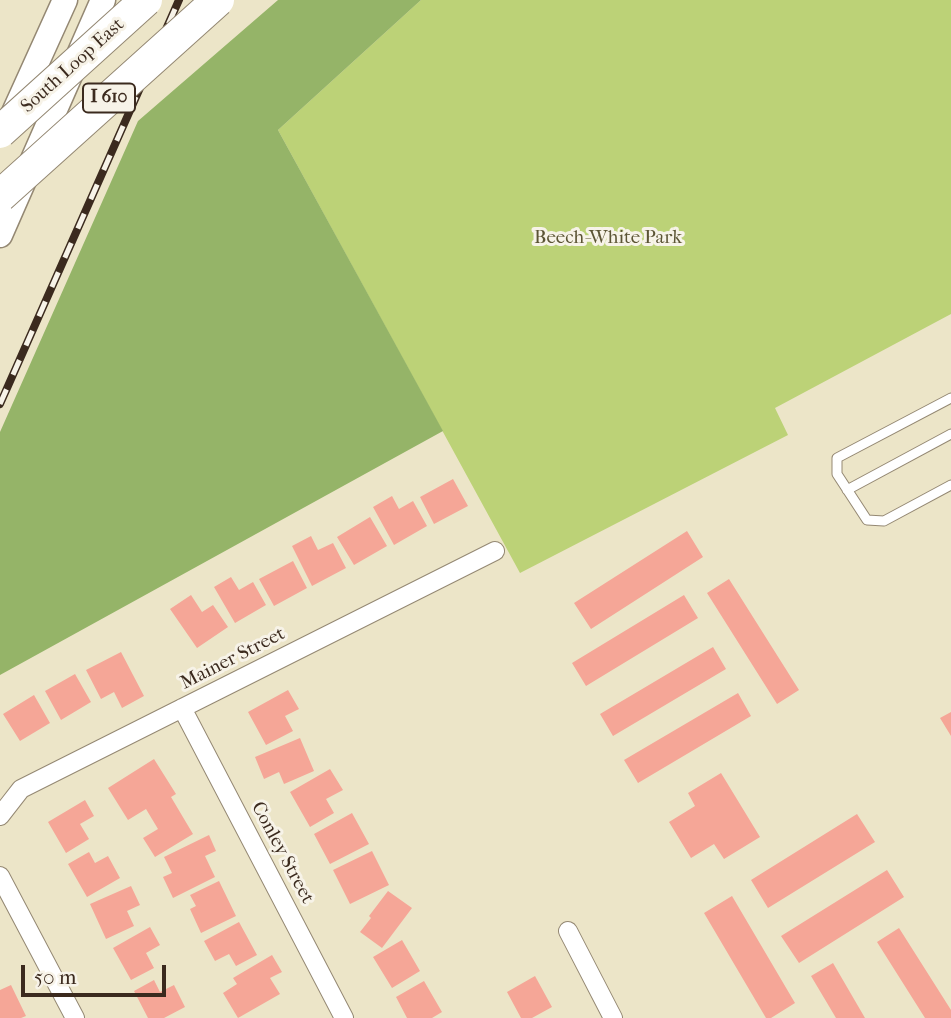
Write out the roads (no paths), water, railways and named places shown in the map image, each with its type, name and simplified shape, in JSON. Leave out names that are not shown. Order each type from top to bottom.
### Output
[{"type":"highway","name":"South Loop East","points":[[0,132],[146,0]]},
{"type":"highway","name":"I 610","points":[[0,196],[218,0]]},
{"type":"main road","points":[[0,143],[65,0]]},
{"type":"main road","points":[[0,236],[103,0]]},
{"type":"street","name":"Mainer Street","points":[[0,816],[21,789],[495,551]]},
{"type":"street","name":"Conley Street","points":[[182,708],[344,1018]]},
{"type":"street","points":[[0,876],[75,1018]]},
{"type":"street","points":[[568,931],[613,1018]]},
{"type":"lane","points":[[951,398],[836,458],[837,474],[867,520],[884,521],[951,485]]},
{"type":"lane","points":[[847,490],[951,434]]},
{"type":"railway","points":[[0,404],[179,0]]},
{"type":"park label","name":"Beech-White Park","points":[[608,238]]}]
